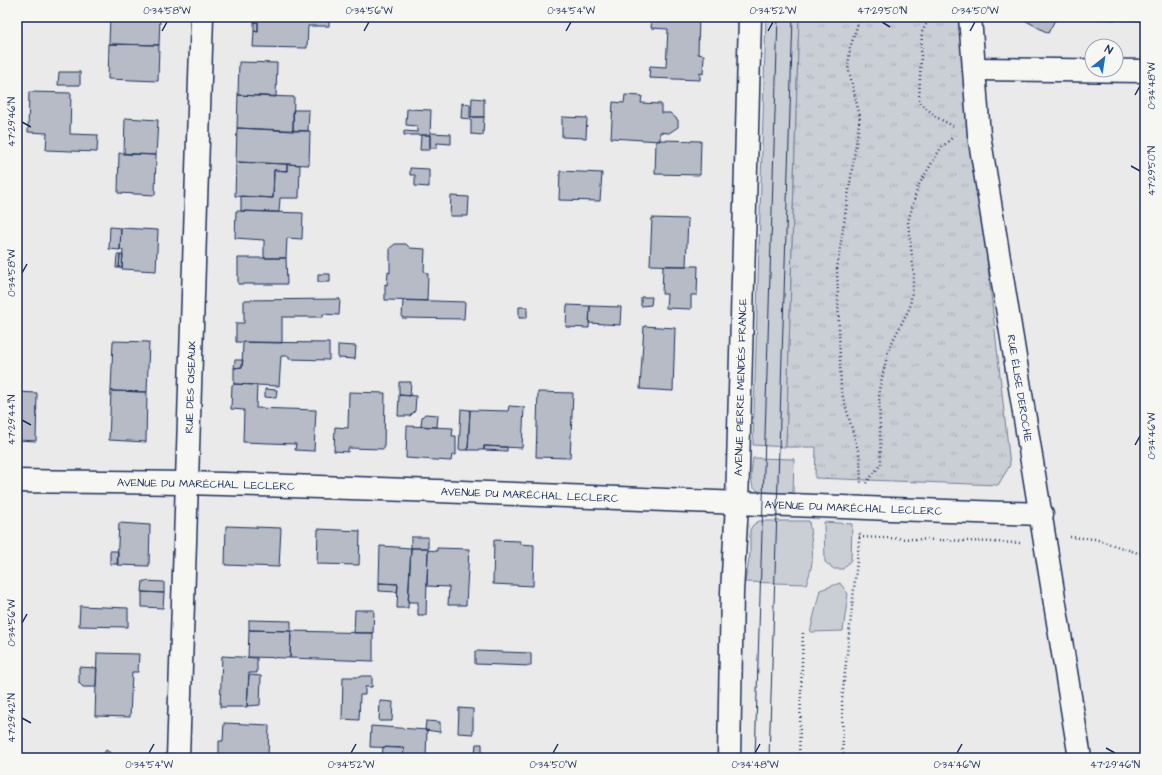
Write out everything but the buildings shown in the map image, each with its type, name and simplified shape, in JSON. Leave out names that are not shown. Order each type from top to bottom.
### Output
[{"type":"street","name":"RUE DES OISEAUX","points":[[178,758],[202,17]]},
{"type":"street","name":"AVENUE PIERRE MENDÈS FRANCE","points":[[729,758],[732,592],[736,504],[750,17]]},
{"type":"street","name":"RUE ÉLISE DEROCHE","points":[[970,17],[979,135],[1042,514],[1080,758]]},
{"type":"street","points":[[974,69],[1145,71]]},
{"type":"street","name":"AVENUE DU MARÉCHAL LECLERC","points":[[17,481],[186,483],[532,494],[736,504],[1042,514]]},
{"type":"path","points":[[860,17],[850,48],[848,67],[860,117],[837,269],[841,390],[860,456],[860,479]]},
{"type":"path","points":[[930,17],[922,32],[919,101],[936,117],[955,127]]},
{"type":"path","points":[[869,479],[881,464],[879,390],[887,355],[889,348],[910,307],[914,274],[908,222],[918,186],[941,148],[956,134]]},
{"type":"path","points":[[843,758],[842,700],[860,530]]},
{"type":"path","points":[[859,537],[1046,544],[1073,536],[1095,539],[1138,553],[1145,552]]},
{"type":"path","points":[[799,758],[803,631]]},
{"type":"green space","points":[[766,17],[799,17],[786,447],[753,445]]},
{"type":"green space","points":[[799,17],[960,17],[1010,465],[998,485],[815,478],[816,447],[786,447]]},
{"type":"green space","points":[[753,458],[794,459],[793,493],[764,493],[754,488],[751,478]]},
{"type":"green space","points":[[759,521],[809,521],[812,560],[806,584],[745,582],[750,554],[750,530],[753,525]]},
{"type":"green space","points":[[824,522],[852,524],[851,560],[843,569],[834,569],[825,562]]},
{"type":"green space","points":[[840,583],[848,594],[843,631],[810,632],[820,590]]},
{"type":"tram line","points":[[755,758],[778,17]]},
{"type":"tram line","points":[[769,758],[793,17]]}]
